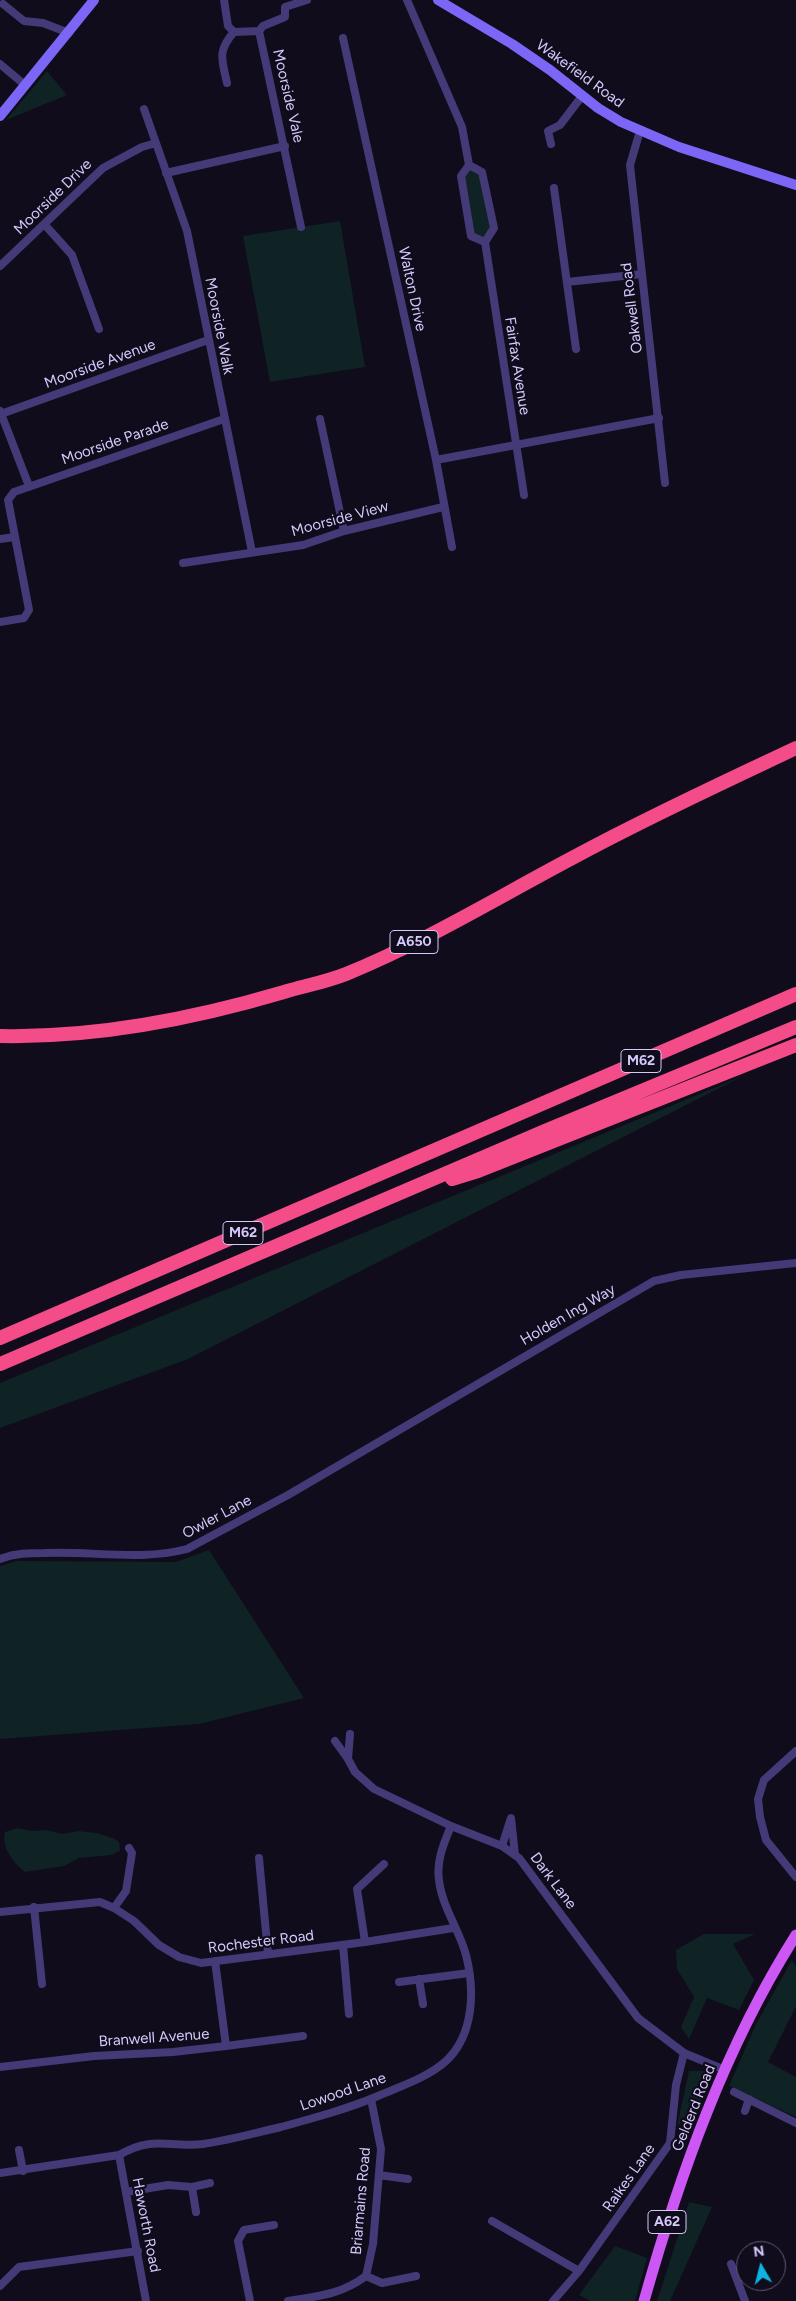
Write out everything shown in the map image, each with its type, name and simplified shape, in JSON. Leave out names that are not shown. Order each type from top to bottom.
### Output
[{"type":"highway","name":"A650","points":[[0,1036],[98,1030],[179,1020],[261,999],[345,974],[419,940],[632,826],[796,748]]},
{"type":"highway","name":"M62","points":[[0,1338],[796,994]]},
{"type":"highway","name":"M62","points":[[0,1364],[796,1027]]},
{"type":"highway","name":"M62","points":[[379,1202],[478,1171],[796,1044]]},
{"type":"main road","points":[[0,116],[94,0]]},
{"type":"main road","name":"Wakefield Road","points":[[438,0],[512,44],[550,70],[582,96],[621,122],[680,147],[796,185]]},
{"type":"main road","name":"Gelderd Road","points":[[644,2301],[666,2225],[712,2098],[756,2002],[796,1936]]},
{"type":"street","points":[[224,0],[228,26],[234,32],[259,31],[263,26],[285,17],[285,7],[307,0]]},
{"type":"street","points":[[407,0],[462,127],[469,165],[461,176],[472,236],[484,242],[494,228],[482,172],[469,165]]},
{"type":"street","points":[[3,4],[24,21],[43,23],[69,33]]},
{"type":"street","name":"Moorside Vale","points":[[259,31],[302,227]]},
{"type":"street","points":[[227,83],[221,57],[224,44],[234,32]]},
{"type":"street","name":"Walton Drive","points":[[343,38],[436,460],[452,547]]},
{"type":"street","points":[[0,64],[25,85]]},
{"type":"street","points":[[551,144],[548,131],[560,125],[582,96]]},
{"type":"street","name":"Moorside Walk","points":[[144,109],[186,231],[252,552]]},
{"type":"street","name":"Oakwell Road","points":[[640,131],[630,165],[660,418],[665,483]]},
{"type":"street","name":"Moorside Drive","points":[[0,266],[45,225],[102,168],[156,143]]},
{"type":"street","points":[[166,173],[285,146]]},
{"type":"street","points":[[554,188],[576,349]]},
{"type":"street","points":[[45,225],[72,255],[99,329]]},
{"type":"street","name":"Fairfax Avenue","points":[[484,242],[524,495]]},
{"type":"street","points":[[567,282],[642,274]]},
{"type":"street","name":"Moorside Avenue","points":[[1,413],[208,340]]},
{"type":"street","points":[[1,413],[29,486]]},
{"type":"street","points":[[436,460],[660,418]]},
{"type":"street","name":"Moorside Parade","points":[[14,537],[8,500],[14,492],[224,419]]},
{"type":"street","points":[[320,419],[344,531]]},
{"type":"street","name":"Moorside View","points":[[183,563],[303,545],[344,531],[444,507]]},
{"type":"street","points":[[0,539],[14,537],[29,610],[24,618],[0,622]]},
{"type":"street","name":"Holden Ing Way","points":[[372,1444],[654,1281],[681,1275],[796,1263]]},
{"type":"street","name":"Owler Lane","points":[[0,1559],[13,1554],[60,1552],[126,1556],[171,1554],[187,1549],[288,1495],[372,1444]]},
{"type":"street","points":[[348,1759],[350,1734]]},
{"type":"street","name":"Dark Lane","points":[[335,1741],[355,1772],[374,1789],[451,1826],[502,1846],[515,1855],[638,2018],[684,2053],[725,2070]]},
{"type":"street","points":[[796,1751],[764,1780],[758,1799],[766,1840],[796,1877]]},
{"type":"street","points":[[502,1846],[512,1818],[515,1855]]},
{"type":"street","name":"Lowood Lane","points":[[0,2173],[119,2155],[135,2146],[157,2142],[202,2144],[239,2137],[322,2116],[371,2099],[427,2074],[444,2062],[455,2052],[464,2036],[470,2018],[469,1974],[466,1954],[453,1928],[440,1892],[438,1879],[440,1856],[451,1826]]},
{"type":"street","points":[[114,1908],[126,1891],[132,1853],[129,1848]]},
{"type":"street","points":[[259,1858],[268,1954]]},
{"type":"street","points":[[365,1942],[357,1889],[384,1864]]},
{"type":"street","name":"Rochester Road","points":[[0,1912],[100,1902],[114,1908],[134,1921],[159,1945],[179,1957],[201,1963],[365,1942],[453,1928]]},
{"type":"street","points":[[34,1908],[42,1984]]},
{"type":"street","points":[[343,1945],[349,2014]]},
{"type":"street","name":"Branwell Avenue","points":[[0,2067],[94,2056],[173,2052],[226,2046],[215,1961]]},
{"type":"street","points":[[399,1982],[469,1974]]},
{"type":"street","points":[[419,1979],[422,2004]]},
{"type":"street","points":[[226,2046],[303,2036]]},
{"type":"street","name":"Raikes Lane","points":[[553,2301],[579,2270],[670,2143],[676,2085],[684,2053]]},
{"type":"street","points":[[734,2092],[796,2123]]},
{"type":"street","name":"Briarmains Road","points":[[288,2301],[341,2290],[350,2287],[366,2276],[373,2244],[380,2137],[371,2099]]},
{"type":"street","points":[[745,2111],[749,2099]]},
{"type":"street","points":[[19,2150],[23,2171]]},
{"type":"street","name":"Haworth Road","points":[[119,2155],[146,2301]]},
{"type":"street","points":[[378,2175],[408,2179]]},
{"type":"street","points":[[126,2192],[168,2185],[192,2187],[210,2183]]},
{"type":"street","points":[[192,2187],[196,2212]]},
{"type":"street","points":[[492,2222],[579,2270]]},
{"type":"street","points":[[250,2301],[238,2241],[244,2230],[274,2225]]},
{"type":"street","points":[[0,2286],[19,2267],[138,2251]]},
{"type":"street","points":[[731,2264],[745,2301]]},
{"type":"street","name":"Briarmains Road","points":[[366,2276],[382,2284],[416,2276]]},
{"type":"green space","points":[[47,71],[67,95],[6,120]]},
{"type":"green space","points":[[469,165],[482,172],[494,228],[485,242],[471,236],[461,176]]},
{"type":"green space","points":[[340,221],[365,367],[270,382],[243,236]]},
{"type":"green space","points":[[743,1076],[188,1359],[0,1428],[0,1383]]},
{"type":"green space","points":[[209,1550],[304,1698],[199,1724],[0,1739],[0,1566],[16,1561],[176,1562]]},
{"type":"green space","points":[[18,1828],[32,1831],[46,1830],[62,1834],[78,1831],[97,1833],[119,1842],[120,1851],[111,1855],[79,1858],[64,1866],[25,1872],[12,1859],[6,1849],[4,1838],[5,1832]]},
{"type":"green space","points":[[704,1934],[755,1934],[733,1944],[754,1980],[739,2010],[707,1998],[689,2039],[681,2027],[694,1997],[677,1969],[676,1950]]},
{"type":"green space","points":[[792,1960],[796,1967],[796,2006],[768,2062],[796,2077],[796,2117],[729,2086],[756,2024]]},
{"type":"green space","points":[[689,2071],[703,2071],[709,2079],[698,2109],[677,2126]]},
{"type":"green space","points":[[689,2202],[712,2207],[670,2301],[657,2301]]},
{"type":"green space","points":[[615,2246],[647,2258],[635,2301],[590,2301],[579,2295]]}]
